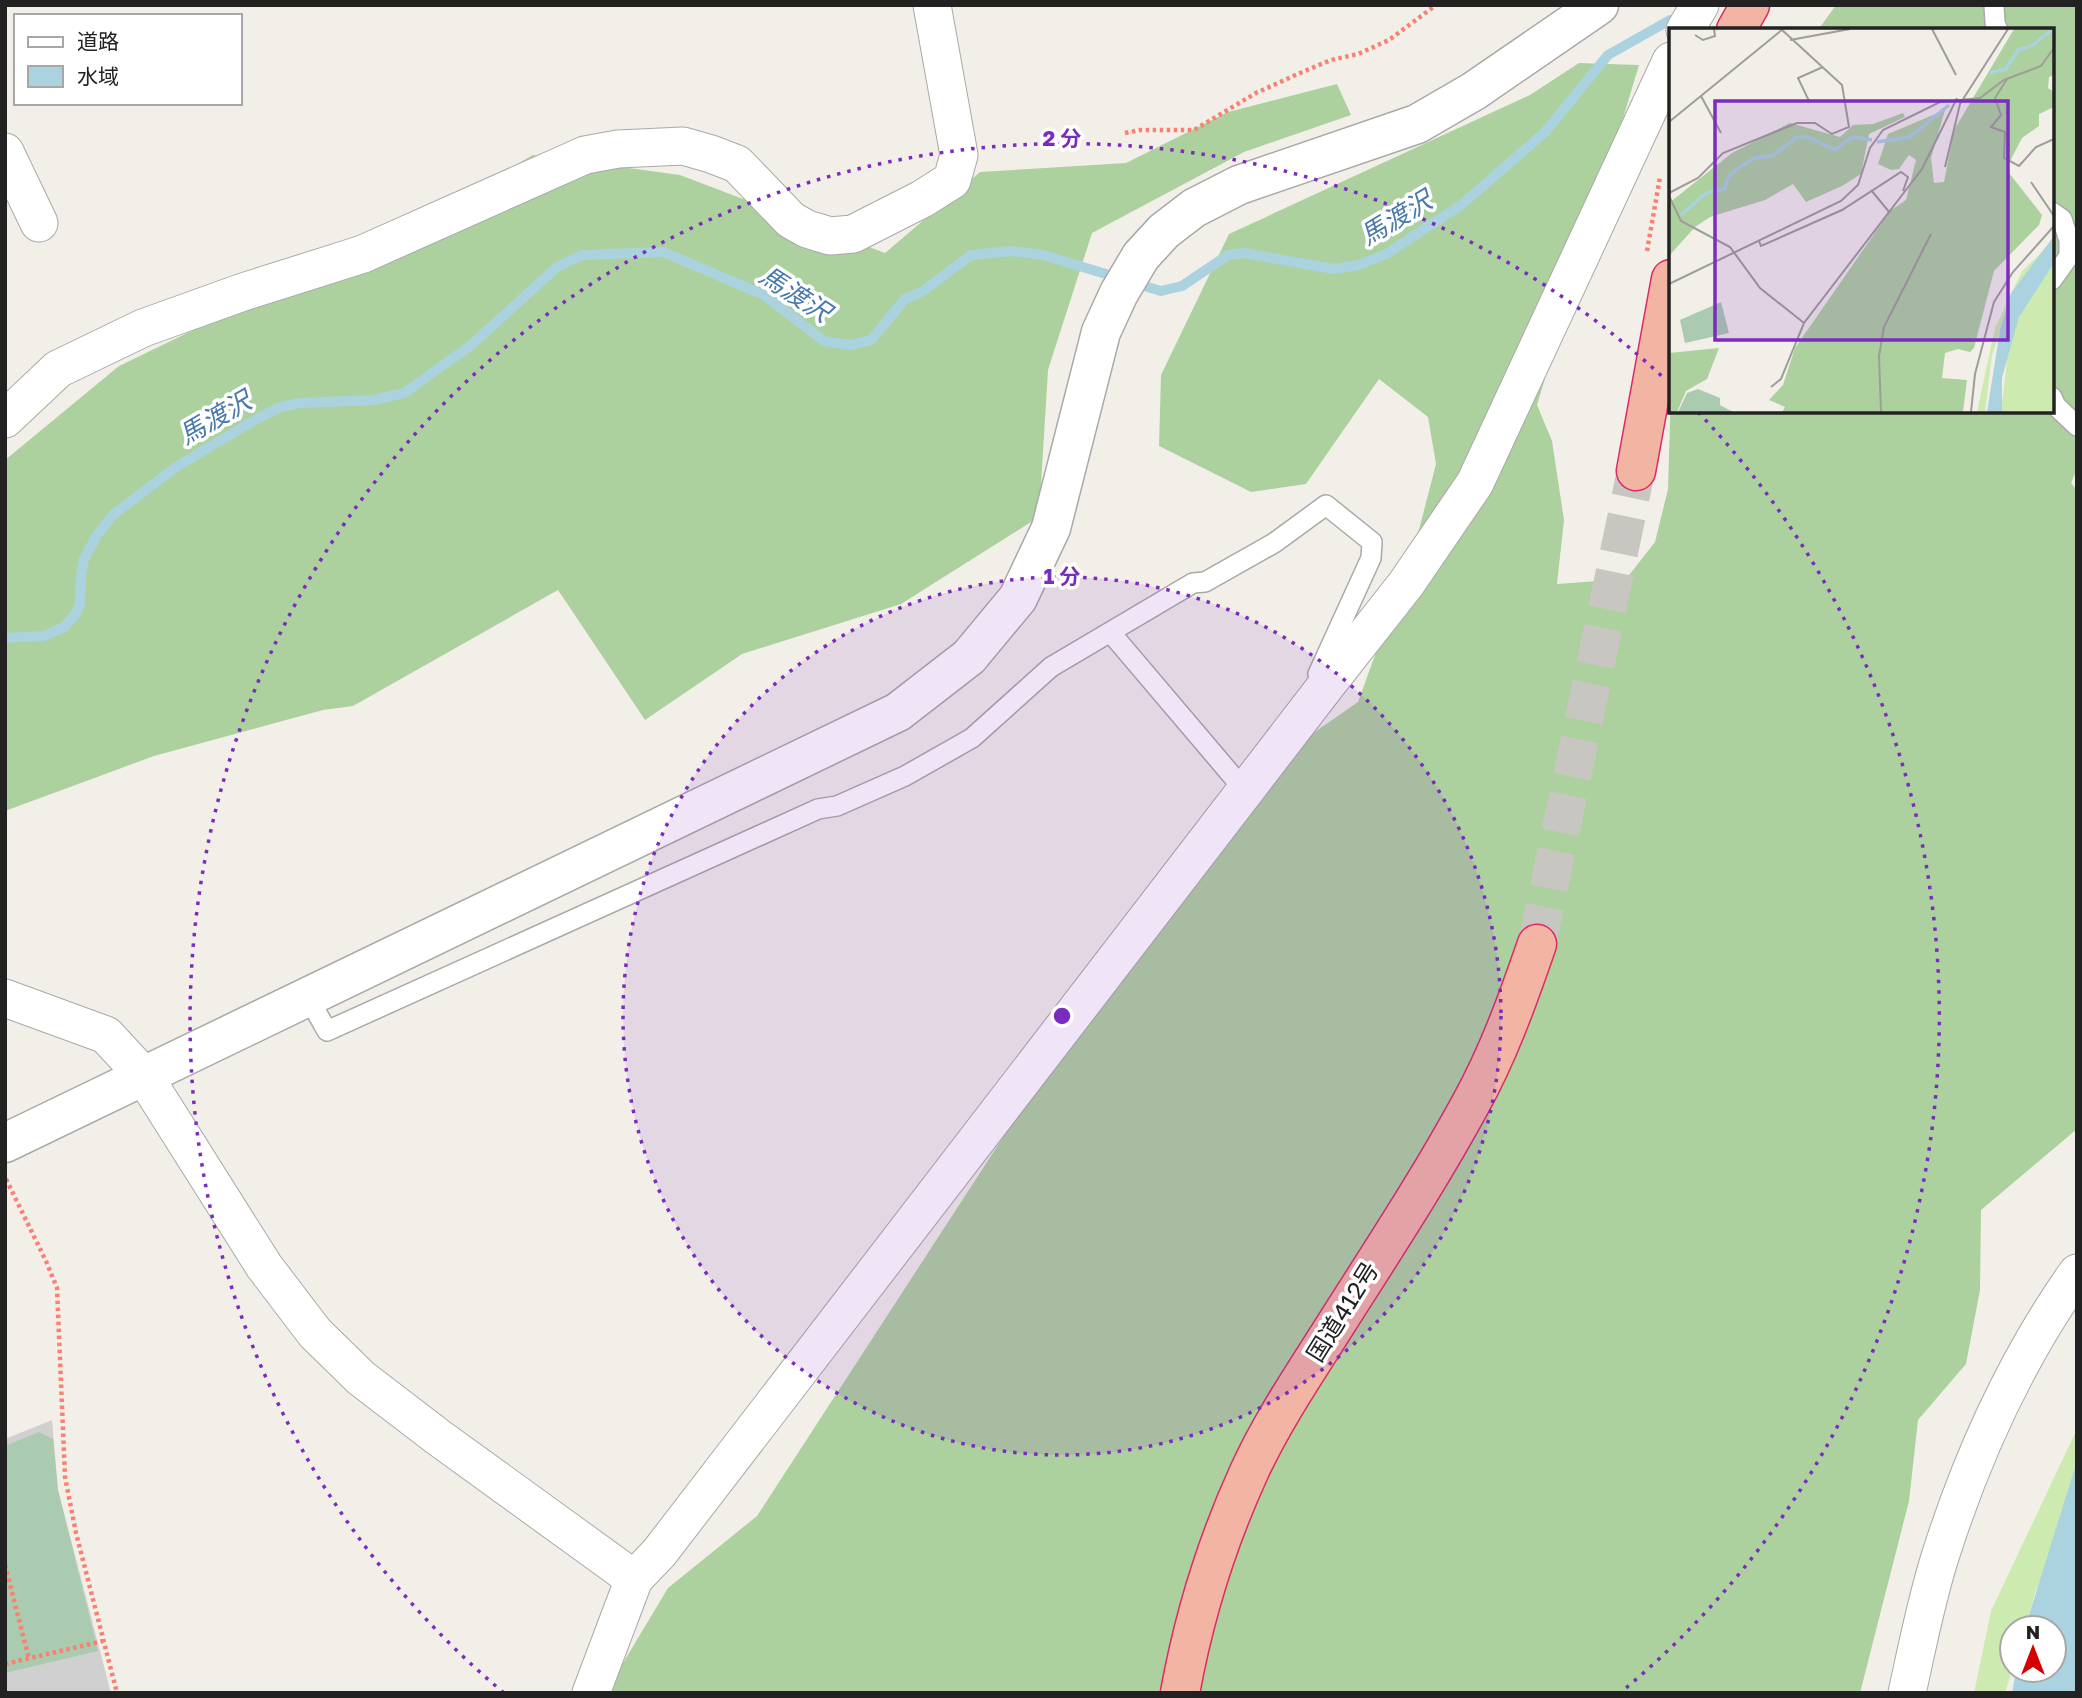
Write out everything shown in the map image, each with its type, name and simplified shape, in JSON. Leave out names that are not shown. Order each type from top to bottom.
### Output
[{"type":"highway","points":[[1737,28],[1750,5]]},
{"type":"highway","points":[[1636,471],[1669,290]]},
{"type":"highway","name":"国道412号","points":[[1180,1693],[1199,1607],[1216,1554],[1250,1470],[1287,1402],[1435,1167],[1472,1102],[1514,1011],[1537,944]]},
{"type":"street","points":[[5,419],[58,369],[132,333],[243,292],[363,254],[585,155],[639,147],[683,146],[711,153],[737,164],[791,220],[807,229],[830,236],[853,234],[922,199],[952,180],[959,155],[932,5]]},
{"type":"street","points":[[5,1143],[898,712],[969,657],[1018,598],[1051,528],[1101,332],[1119,293],[1141,256],[1164,231],[1194,208],[1239,185],[1417,124],[1475,92],[1599,5]]},
{"type":"street","points":[[1686,28],[1700,5]]},
{"type":"street","points":[[591,1693],[634,1579],[659,1553],[1406,584],[1475,483],[1669,65]]},
{"type":"street","points":[[5,152],[39,223]]},
{"type":"street","points":[[5,998],[106,1035],[144,1076],[264,1266],[315,1333],[372,1387],[634,1579]]},
{"type":"street","points":[[1907,1693],[1939,1558],[1969,1474],[2011,1382],[2077,1273]]},
{"type":"lane","points":[[1994,5],[1997,28]]},
{"type":"lane","points":[[2054,213],[2062,219],[2069,240],[2069,256],[2054,277]]},
{"type":"lane","points":[[2054,402],[2077,426]]},
{"type":"lane","points":[[308,997],[327,1031],[818,809],[837,806],[905,776],[972,737],[1051,667],[1192,583],[1205,582],[1274,544],[1326,505],[1372,542],[1371,558],[1318,674],[1328,683]]},
{"type":"lane","points":[[1111,633],[1246,792]]},
{"type":"path","points":[[1125,133],[1140,130],[1194,130],[1256,93],[1331,60],[1358,54],[1390,40],[1436,5]]},
{"type":"path","points":[[5,1178],[57,1288],[65,1477],[76,1533],[117,1693]]},
{"type":"path","points":[[5,1565],[29,1658]]},
{"type":"path","points":[[5,1664],[103,1641]]},
{"type":"shaded area","points":[[52,1420],[58,1490],[111,1693],[5,1693],[5,1439]]},
{"type":"green space","points":[[1836,5],[2077,5],[2077,469],[2071,483],[2077,490],[2077,1129],[1981,1210],[1980,1290],[1966,1364],[1918,1420],[1909,1501],[1860,1693],[605,1693],[668,1588],[757,1516],[1182,862],[1241,783],[1358,702],[1415,545],[1436,464],[1428,417],[1379,379],[1306,484],[1251,492],[1159,446],[1161,375],[1229,234],[1530,95],[1579,63],[1639,65],[1537,405],[1552,441],[1564,520],[1557,584],[1626,579],[1655,542],[1668,489],[1670,413],[2054,413],[2054,28],[1819,28]]},
{"type":"green space","points":[[1337,84],[1351,115],[1244,152],[1092,233],[1048,370],[1039,517],[901,604],[742,654],[645,720],[558,590],[353,706],[323,710],[154,756],[5,811],[5,460],[119,366],[394,233],[533,155],[680,175],[885,253],[980,172],[1126,163],[1228,112]]},
{"type":"green space","points":[[2077,1429],[2077,1488],[2029,1614],[1998,1614],[1998,1684],[2008,1684],[2005,1693],[1974,1693],[1991,1611]]},
{"type":"green space","points":[[39,1432],[53,1439],[58,1490],[98,1651],[5,1673],[5,1446]]},
{"type":"water","points":[[2077,1461],[2077,1693],[2012,1693],[2014,1684],[2068,1684],[2068,1614],[2029,1614]]},
{"type":"waterway","name":"馬渡沢","points":[[1134,283],[1161,291],[1182,286],[1228,255],[1244,253],[1334,269],[1359,265],[1388,253],[1461,205],[1545,132],[1608,55],[1670,20]]},
{"type":"waterway","name":"馬渡沢","points":[[5,638],[44,636],[64,627],[75,615],[80,604],[84,559],[97,535],[113,515],[176,467],[280,407],[300,403],[373,400],[404,393],[470,346],[557,267],[582,255],[663,252],[764,295],[824,341],[850,345],[871,340],[905,299],[923,291],[971,255],[1011,251],[1043,255],[1119,278]]},
{"type":"tunnel","points":[[1537,944],[1636,471]]}]
